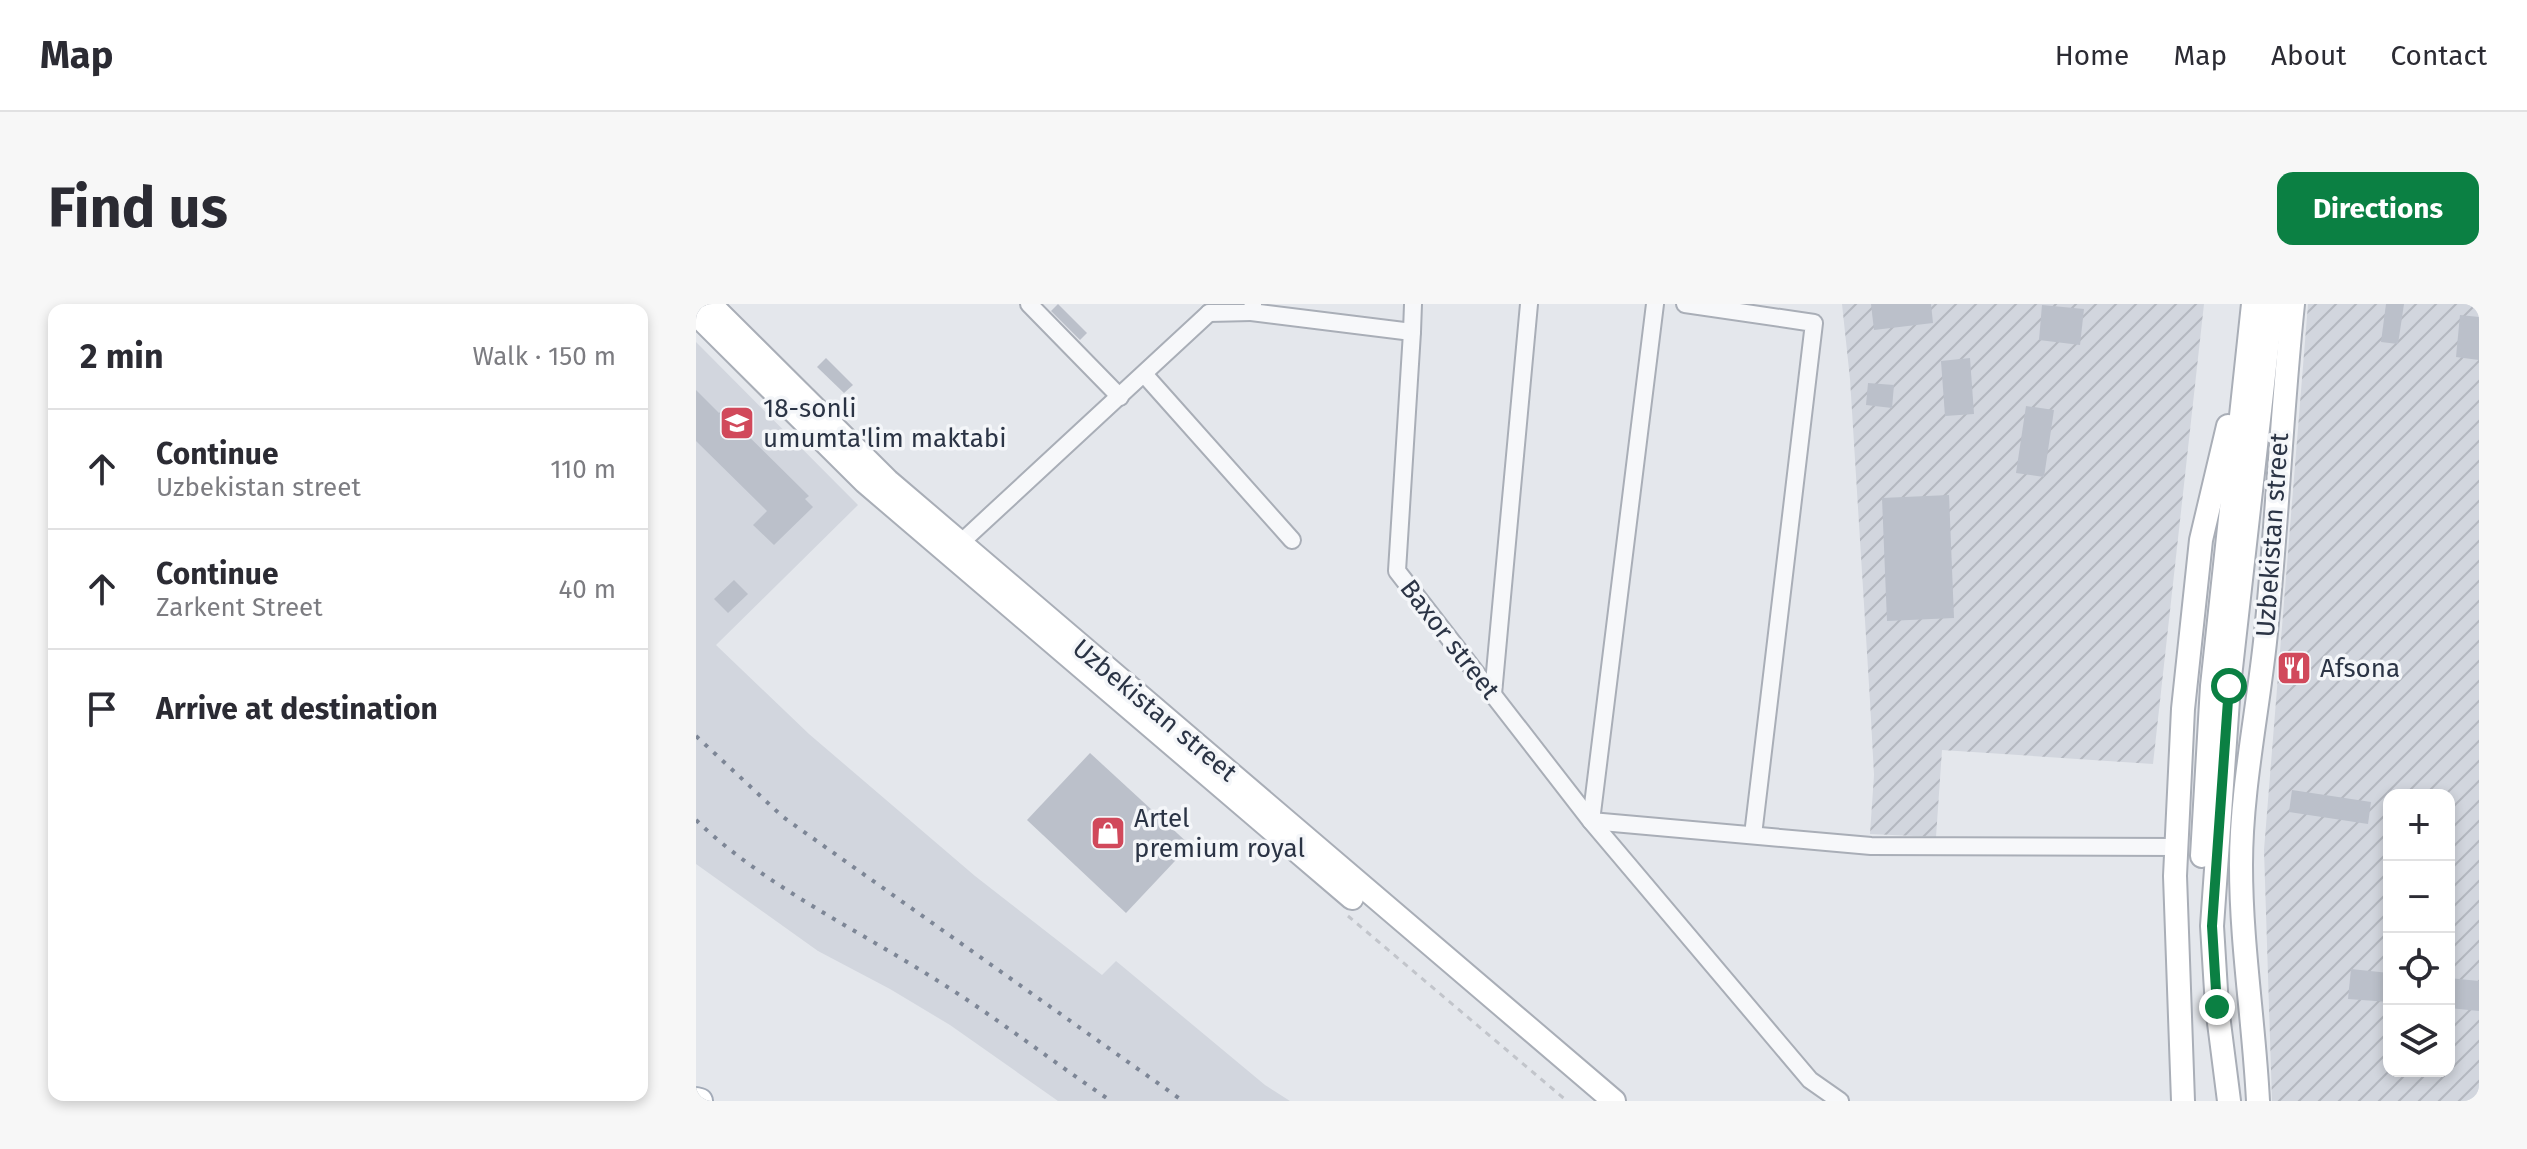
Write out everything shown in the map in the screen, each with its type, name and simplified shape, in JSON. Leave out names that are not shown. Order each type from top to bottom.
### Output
[{"type":"main road","name":"Uzbekistan street","points":[[710,304],[888,481],[1614,1101]]},
{"type":"main road","name":"Uzbekistan street","points":[[2205,926],[2212,686],[2253,304]]},
{"type":"main road","name":"Uzbekistan street","points":[[2205,926],[2272,304]]},
{"type":"main road","name":"Uzbekistan street","points":[[2258,1101],[2246,982],[2241,862],[2265,641],[2293,304]]},
{"type":"main road","name":"Uzbekistan street","points":[[696,314],[845,463],[906,518],[1591,1101]]},
{"type":"main road","name":"Uzbekistan street","points":[[2183,1101],[2177,997],[2177,847],[2183,709],[2201,540],[2249,335]]},
{"type":"main road","points":[[2263,389],[2282,409]]},
{"type":"main road","points":[[2205,926],[2203,1009],[2215,1101]]},
{"type":"main road","points":[[2205,926],[2229,1101]]},
{"type":"street","points":[[1029,304],[1120,397]]},
{"type":"street","name":"Baxor street","points":[[1413,304],[1397,571],[1591,821],[1810,1080],[1840,1101]]},
{"type":"street","points":[[1493,694],[1529,304]]},
{"type":"street","points":[[1655,304],[1591,821],[1871,846],[2177,847]]},
{"type":"street","points":[[1685,304],[1814,323],[1753,835]]},
{"type":"street","points":[[962,545],[967,537],[1144,374],[1205,308],[1252,308],[1412,332]]},
{"type":"street","points":[[1144,374],[1292,540]]},
{"type":"shaded area","points":[[1842,304],[2204,304],[2153,764],[1942,750],[1936,837],[1870,834],[1874,775],[1850,379]]},
{"type":"shaded area","points":[[2308,304],[2479,304],[2479,1101],[2272,1101],[2264,850]]},
{"type":"shaded area","points":[[696,342],[858,505],[716,645],[809,734],[975,876],[1102,975],[1116,961],[1265,1085],[1290,1101],[1058,1101],[950,1025],[818,951],[696,864]]},
{"type":"building","points":[[1058,304],[1087,333],[1080,340],[1051,311]]},
{"type":"building","points":[[1871,304],[1931,304],[1933,323],[1874,330]]},
{"type":"building","points":[[2386,304],[2404,304],[2398,344],[2381,342]]},
{"type":"building","points":[[2042,305],[2084,309],[2080,345],[2039,340]]},
{"type":"building","points":[[2460,315],[2479,317],[2479,360],[2456,357]]},
{"type":"building","points":[[826,358],[853,385],[844,393],[817,367]]},
{"type":"building","points":[[1970,358],[1974,414],[1945,416],[1941,361]]},
{"type":"building","points":[[1868,383],[1894,385],[1892,408],[1866,405]]},
{"type":"building","points":[[696,390],[719,413],[722,410],[809,496],[805,499],[813,507],[774,545],[753,525],[767,511],[696,441]]},
{"type":"building","points":[[2026,406],[2054,410],[2044,477],[2016,473]]},
{"type":"building","points":[[1949,495],[1954,618],[1887,621],[1882,498]]},
{"type":"building","points":[[734,580],[748,594],[728,613],[714,599]]},
{"type":"building","name":"Artel premium royal","points":[[1090,753],[1190,845],[1126,913],[1027,820]]},
{"type":"building","points":[[2292,790],[2371,802],[2368,824],[2289,812]]},
{"type":"building","points":[[2351,969],[2383,972],[2383,1002],[2348,999]]},
{"type":"building","points":[[2455,979],[2479,981],[2479,1011],[2455,1009]]},
{"type":"railway","points":[[696,736],[783,817],[1183,1101]]},
{"type":"railway","points":[[696,820],[778,885],[953,991],[1111,1101]]},
{"type":"place","name":"18-sonli umumta'lim maktabi","points":[[737,423]]},
{"type":"place","name":"Afsona","points":[[2294,668]]},
{"type":"place","name":"Artel premium royal","points":[[1108,833]]},
{"type":"route","points":[[2217,1007],[2212,926],[2229,686]]}]
